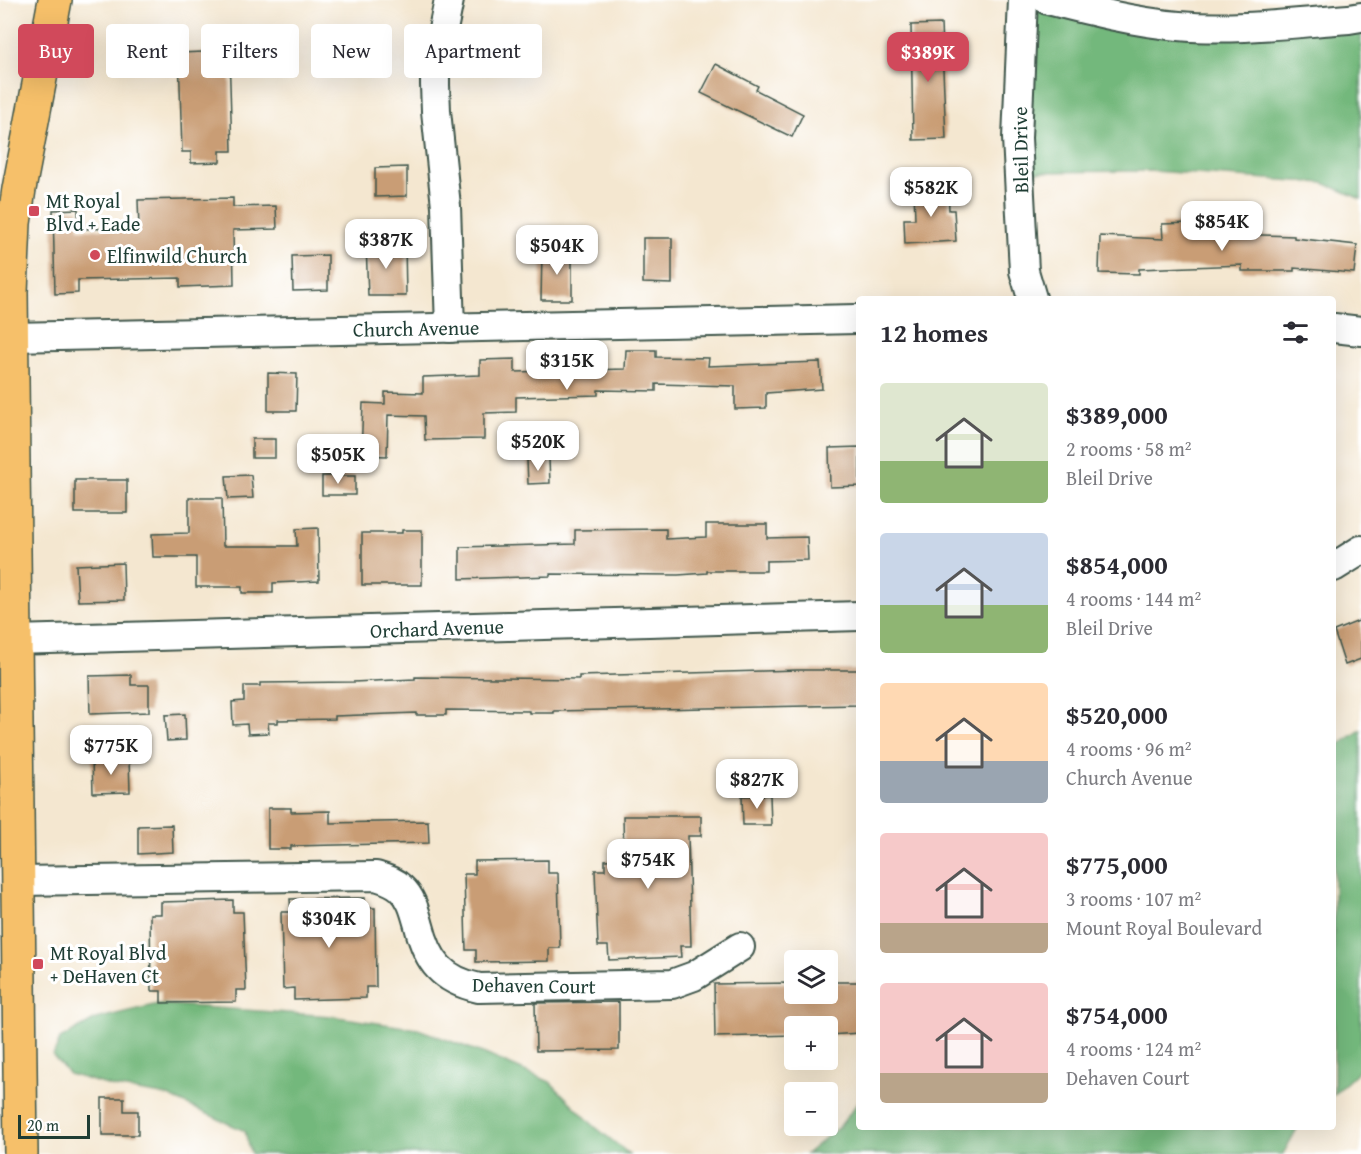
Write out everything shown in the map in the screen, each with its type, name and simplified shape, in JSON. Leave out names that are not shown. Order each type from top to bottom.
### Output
[{"type":"main road","points":[[21,1154],[18,881],[9,817],[14,640],[6,502],[14,234],[10,190],[55,0]]},
{"type":"street","points":[[449,0],[435,69],[435,85],[446,206],[450,328]]},
{"type":"street","name":"Bleil Drive","points":[[1023,0],[1017,138],[1024,272],[1031,296]]},
{"type":"street","points":[[1047,0],[1124,20],[1180,27],[1237,27],[1361,17]]},
{"type":"street","name":"Church Avenue","points":[[11,337],[856,319]]},
{"type":"street","points":[[1336,328],[1361,331]]},
{"type":"street","points":[[1336,566],[1361,550]]},
{"type":"street","name":"Orchard Avenue","points":[[14,640],[856,616]]},
{"type":"street","name":"Dehaven Court","points":[[18,881],[376,876],[401,887],[410,899],[427,950],[443,974],[479,988],[672,984],[694,976],[740,947]]},
{"type":"green space","points":[[1023,0],[1124,20],[1361,17],[1361,199],[1324,183],[1153,171],[1019,172]]},
{"type":"green space","points":[[1361,730],[1361,1069],[1336,1092],[1336,747]]},
{"type":"green space","points":[[158,1004],[331,1016],[418,1029],[550,1082],[594,1126],[629,1154],[251,1154],[245,1131],[168,1096],[114,1087],[69,1074],[53,1056],[60,1039],[96,1019]]},
{"type":"green space","points":[[856,1105],[856,1130],[1296,1130],[1283,1154],[806,1154],[828,1136],[838,1136],[838,1128]]},
{"type":"building","points":[[941,24],[946,139],[913,140],[911,25]]},
{"type":"building","points":[[201,52],[201,78],[230,78],[232,151],[220,151],[220,162],[191,163],[191,152],[182,152],[180,78],[189,78],[189,53]]},
{"type":"building","points":[[716,64],[758,86],[756,90],[803,114],[792,137],[701,93]]},
{"type":"building","points":[[407,167],[407,196],[375,197],[375,168]]},
{"type":"building","points":[[948,188],[949,210],[954,210],[956,241],[905,244],[904,219],[915,219],[914,189]]},
{"type":"building","points":[[233,198],[233,207],[276,206],[277,229],[233,230],[234,285],[180,287],[180,278],[78,280],[78,293],[55,294],[53,210],[78,209],[79,229],[139,228],[138,200]]},
{"type":"building","points":[[1191,223],[1191,233],[1294,236],[1294,238],[1357,245],[1354,273],[1294,268],[1294,271],[1242,271],[1242,265],[1139,269],[1139,274],[1099,273],[1100,236],[1163,239],[1162,224]]},
{"type":"building","points":[[643,238],[672,238],[672,284],[643,283]]},
{"type":"building","points":[[405,243],[406,296],[368,296],[366,244]]},
{"type":"building","points":[[542,251],[572,251],[572,300],[541,300]]},
{"type":"building","points":[[328,255],[328,290],[293,291],[292,256]]},
{"type":"building","points":[[626,350],[656,350],[656,357],[709,358],[708,366],[820,362],[822,389],[766,393],[766,408],[735,409],[735,386],[656,384],[656,391],[598,390],[598,395],[516,397],[516,412],[484,413],[484,439],[425,440],[424,416],[388,415],[387,456],[361,455],[363,403],[385,404],[385,392],[423,393],[423,377],[480,375],[480,360],[515,359],[515,372],[625,369]]},
{"type":"building","points":[[268,373],[297,374],[296,411],[268,411]]},
{"type":"building","points":[[252,439],[275,439],[275,458],[252,458]]},
{"type":"building","points":[[856,447],[856,486],[830,487],[829,448]]},
{"type":"building","points":[[549,459],[550,483],[528,484],[527,460]]},
{"type":"building","points":[[251,475],[253,498],[228,499],[226,476]]},
{"type":"building","points":[[322,476],[355,476],[355,495],[322,495]]},
{"type":"building","points":[[75,480],[127,480],[127,513],[75,513]]},
{"type":"building","points":[[189,498],[222,498],[223,546],[297,546],[296,529],[318,528],[319,581],[273,583],[273,593],[242,593],[242,587],[196,587],[196,557],[153,557],[152,534],[189,533]]},
{"type":"building","points":[[706,524],[767,524],[767,538],[807,537],[808,560],[766,561],[766,571],[707,571],[707,573],[678,575],[550,574],[550,576],[460,579],[460,547],[575,544],[575,530],[666,529],[666,539],[706,537]]},
{"type":"building","points":[[402,530],[422,530],[422,585],[362,585],[362,533],[402,533]]},
{"type":"building","points":[[123,563],[124,600],[78,601],[76,565]]},
{"type":"building","points":[[1361,620],[1361,659],[1345,665],[1336,630]]},
{"type":"building","points":[[856,670],[856,705],[554,711],[554,713],[446,710],[446,715],[416,715],[416,713],[335,716],[335,719],[278,720],[278,723],[268,723],[269,733],[248,734],[247,724],[233,725],[232,702],[244,701],[244,686],[260,686],[260,683],[353,682],[415,679],[415,677],[579,679],[579,676]]},
{"type":"building","points":[[131,675],[131,685],[149,685],[149,712],[90,714],[89,676]]},
{"type":"building","points":[[185,714],[186,740],[167,741],[165,715]]},
{"type":"building","points":[[129,758],[130,792],[93,793],[92,759]]},
{"type":"building","points":[[770,795],[771,825],[743,825],[742,796]]},
{"type":"building","points":[[268,808],[291,808],[291,812],[330,811],[330,823],[428,821],[429,843],[291,846],[291,849],[268,849]]},
{"type":"building","points":[[623,816],[701,816],[701,836],[688,836],[691,946],[680,946],[681,957],[609,960],[608,946],[598,946],[595,870],[605,870],[605,860],[624,859]]},
{"type":"building","points":[[172,825],[173,852],[138,854],[138,826]]},
{"type":"building","points":[[548,860],[548,873],[558,873],[560,948],[549,948],[549,961],[476,962],[476,950],[466,950],[464,874],[475,874],[475,861]]},
{"type":"building","points":[[365,898],[365,908],[375,908],[376,987],[366,987],[366,998],[294,1000],[294,988],[283,989],[281,912],[291,912],[290,899]]},
{"type":"building","points":[[233,900],[233,912],[243,912],[246,990],[236,990],[236,1002],[161,1003],[161,991],[151,991],[150,914],[161,914],[161,902]]},
{"type":"building","points":[[838,982],[856,982],[856,1033],[838,1034],[838,1016],[784,1016],[784,1035],[715,1037],[714,984],[784,983],[784,1004],[838,1004]]},
{"type":"building","points":[[619,1002],[619,1050],[536,1051],[535,1003]]},
{"type":"building","points":[[102,1098],[124,1098],[124,1111],[138,1111],[138,1135],[102,1135]]},
{"type":"place","name":"Mt Royal Blvd + Eade","points":[[34,211]]},
{"type":"place","name":"Elfinwild Church","points":[[95,255]]},
{"type":"place","name":"Mt Royal Blvd + DeHaven Ct","points":[[38,964]]}]
